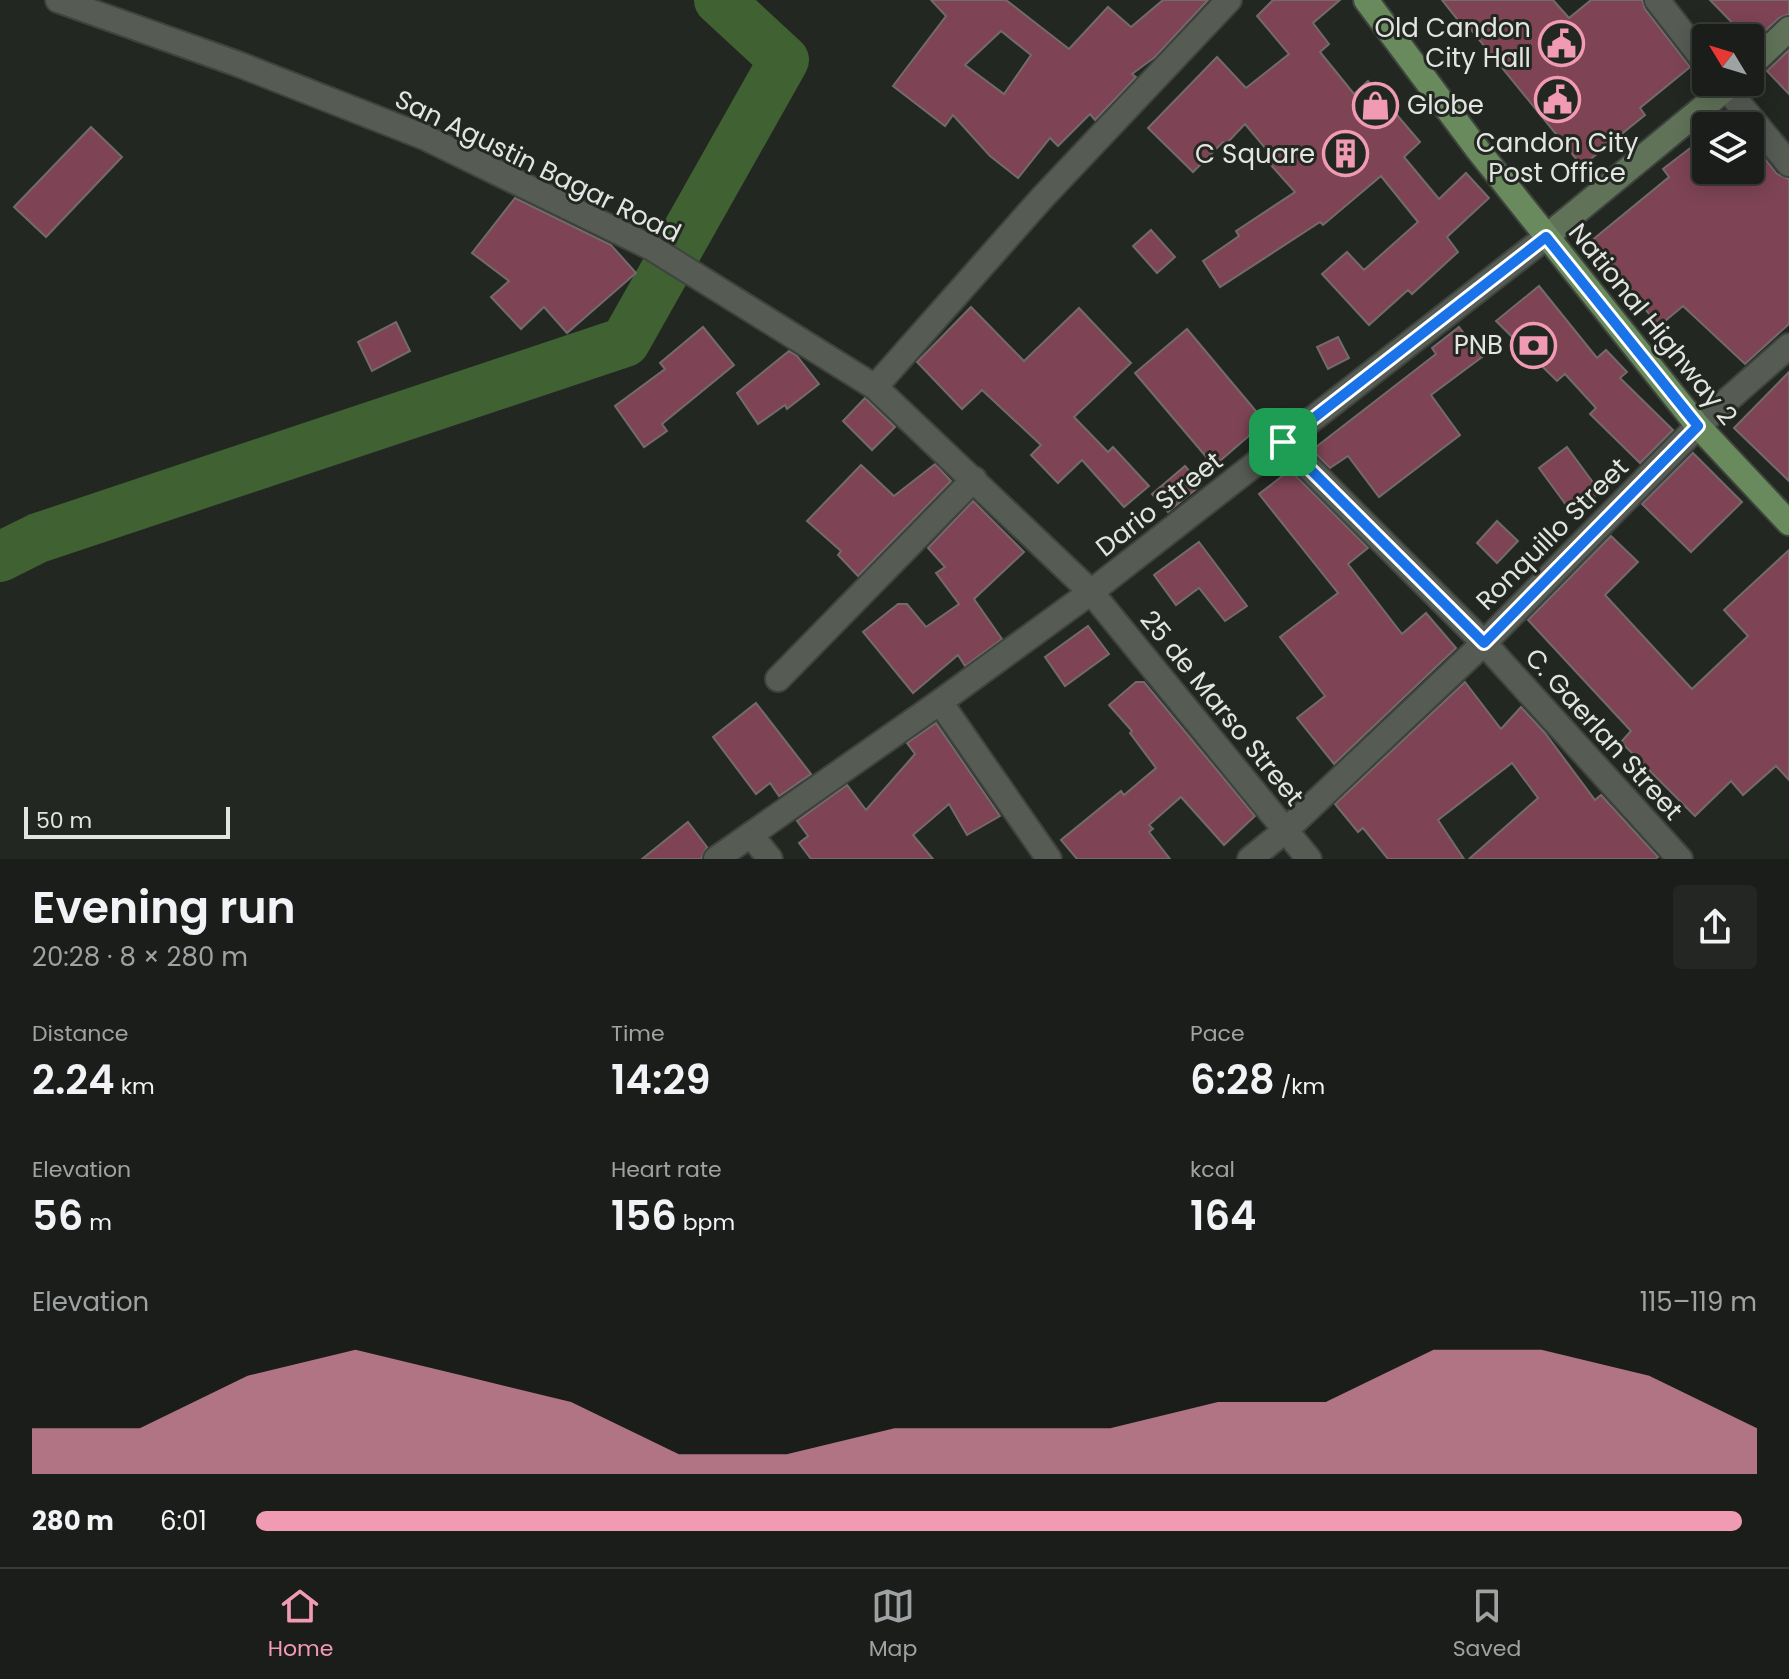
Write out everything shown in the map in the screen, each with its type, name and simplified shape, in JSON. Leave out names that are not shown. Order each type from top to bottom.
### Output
[{"type":"main road","name":"National Highway 2","points":[[1366,0],[1546,237],[1698,426],[1789,523]]},
{"type":"street","name":"San Agustin Bagar Road","points":[[58,0],[238,64],[424,137],[652,248],[875,387],[1091,592]]},
{"type":"street","points":[[875,387],[1042,198],[1229,0]]},
{"type":"street","points":[[1657,0],[1692,45]]},
{"type":"street","points":[[1764,53],[1789,29]]},
{"type":"street","name":"Dario Street","points":[[716,859],[1091,592],[1546,237],[1713,96]]},
{"type":"street","points":[[1736,96],[1789,164]]},
{"type":"street","name":"Ronquillo Street","points":[[1250,859],[1286,830],[1484,643],[1698,426],[1789,346]]},
{"type":"street","name":"C. Gaerlan Street","points":[[1283,442],[1484,643],[1680,859]]},
{"type":"street","points":[[778,679],[974,479]]},
{"type":"street","name":"25 de Marso Street","points":[[1091,592],[1309,859]]},
{"type":"street","points":[[940,702],[1049,859]]},
{"type":"street","points":[[751,835],[770,859]]},
{"type":"building","points":[[931,0],[1006,0],[1069,49],[1108,7],[1131,27],[1163,0],[1208,0],[1155,57],[1132,74],[1136,77],[1095,120],[1090,114],[1058,146],[1050,138],[1018,178],[990,156],[953,115],[945,126],[893,86],[946,16]],"holes":[[[1001,31],[1031,55],[1004,94],[965,65]]]},
{"type":"building","points":[[1273,0],[1340,0],[1313,23],[1329,44],[1320,52],[1354,94],[1368,81],[1420,142],[1404,157],[1439,199],[1466,173],[1489,198],[1447,237],[1458,252],[1412,294],[1408,290],[1369,325],[1322,274],[1347,252],[1364,270],[1418,222],[1381,176],[1323,225],[1320,222],[1220,287],[1203,261],[1239,236],[1236,231],[1295,192],[1271,165],[1276,161],[1245,124],[1193,172],[1148,128],[1217,57],[1246,88],[1289,54],[1257,16]]},
{"type":"building","points":[[1442,0],[1553,0],[1569,18],[1591,0],[1642,0],[1645,9],[1690,67],[1640,108],[1645,115],[1582,166],[1468,26],[1465,29]]},
{"type":"building","points":[[1710,0],[1789,0],[1789,14],[1779,18],[1764,32],[1764,24],[1733,24]]},
{"type":"building","points":[[1789,50],[1789,94],[1767,71]]},
{"type":"building","points":[[91,127],[122,157],[46,237],[14,207]]},
{"type":"building","points":[[1692,147],[1692,184],[1764,184],[1764,158],[1777,174],[1789,179],[1789,324],[1745,364],[1683,306],[1659,326],[1590,242],[1669,177],[1663,169]]},
{"type":"building","points":[[515,198],[611,245],[636,273],[567,333],[544,307],[521,329],[491,297],[509,281],[472,253]]},
{"type":"building","points":[[1151,230],[1175,257],[1157,273],[1133,246]]},
{"type":"building","points":[[1539,286],[1597,358],[1606,350],[1627,372],[1620,378],[1673,430],[1640,463],[1590,414],[1596,408],[1565,374],[1557,381],[1496,321]]},
{"type":"building","points":[[971,307],[1024,361],[1079,308],[1131,363],[1074,417],[1108,452],[1113,447],[1149,486],[1124,507],[1082,460],[1058,483],[1031,455],[1041,445],[982,390],[962,409],[917,362]]},
{"type":"building","points":[[396,322],[410,351],[372,371],[358,342]]},
{"type":"building","points":[[703,327],[734,365],[662,424],[667,431],[644,447],[615,406],[665,369],[660,363]]},
{"type":"building","points":[[1459,327],[1482,357],[1431,395],[1460,435],[1379,497],[1348,456],[1330,468],[1312,450],[1436,354],[1432,348]]},
{"type":"building","points":[[1187,329],[1265,422],[1214,466],[1135,373]]},
{"type":"building","points":[[1338,337],[1349,358],[1328,369],[1317,347]]},
{"type":"building","points":[[789,351],[797,356],[819,384],[787,409],[785,405],[758,424],[737,393]]},
{"type":"building","points":[[1789,372],[1789,481],[1734,428]]},
{"type":"building","points":[[865,398],[895,427],[872,450],[843,421]]},
{"type":"building","points":[[1567,447],[1600,492],[1572,513],[1539,468]]},
{"type":"building","points":[[1693,453],[1742,502],[1691,552],[1642,504]]},
{"type":"building","points":[[935,464],[951,481],[858,576],[838,555],[841,551],[807,521],[861,465],[894,496]]},
{"type":"building","points":[[1185,466],[1201,485],[1168,512],[1152,494]]},
{"type":"building","points":[[1290,470],[1368,548],[1348,564],[1402,634],[1426,613],[1456,648],[1334,764],[1297,718],[1325,696],[1280,637],[1338,593],[1259,494]]},
{"type":"building","points":[[973,501],[1024,552],[974,599],[1002,639],[965,666],[958,655],[913,693],[863,632],[898,604],[907,604],[926,627],[959,604],[936,573],[945,567],[928,548]]},
{"type":"building","points":[[1497,521],[1518,541],[1497,563],[1477,543]]},
{"type":"building","points":[[1611,536],[1638,562],[1605,595],[1692,689],[1748,636],[1724,610],[1789,550],[1789,780],[1776,766],[1743,795],[1731,781],[1695,816],[1621,742],[1631,731],[1528,620]]},
{"type":"building","points":[[1199,542],[1247,606],[1225,621],[1199,588],[1176,605],[1154,575]]},
{"type":"building","points":[[1088,626],[1109,654],[1065,686],[1045,657]]},
{"type":"building","points":[[1136,682],[1144,682],[1255,816],[1224,845],[1181,797],[1149,825],[1153,829],[1149,832],[1170,859],[1077,859],[1061,840],[1121,791],[1124,795],[1156,768],[1130,733],[1132,731],[1109,705]]},
{"type":"building","points":[[1465,682],[1501,729],[1521,707],[1545,733],[1595,800],[1601,795],[1658,857],[1469,859],[1538,798],[1512,763],[1438,820],[1464,859],[1388,859],[1363,828],[1358,832],[1335,804]]},
{"type":"building","points":[[756,703],[811,774],[779,796],[770,783],[756,794],[713,737]]},
{"type":"building","points":[[936,723],[1000,816],[967,835],[949,804],[913,835],[933,859],[811,859],[799,843],[808,836],[797,821],[847,785],[866,810],[915,754],[907,743]]},
{"type":"building","points":[[688,822],[707,847],[701,859],[642,859]]},
{"type":"waterway","points":[[0,557],[38,538],[625,342],[784,60],[719,0]]},
{"type":"place","name":"Old Candon City Hall","points":[[1562,43]]},
{"type":"place","name":"Candon City Post Office","points":[[1557,100]]},
{"type":"place","name":"Globe","points":[[1376,105]]},
{"type":"place","name":"C Square","points":[[1346,154]]},
{"type":"place","name":"PNB","points":[[1534,345]]},
{"type":"route","points":[[1546,237],[1698,426],[1484,643],[1283,442],[1546,237]]}]
